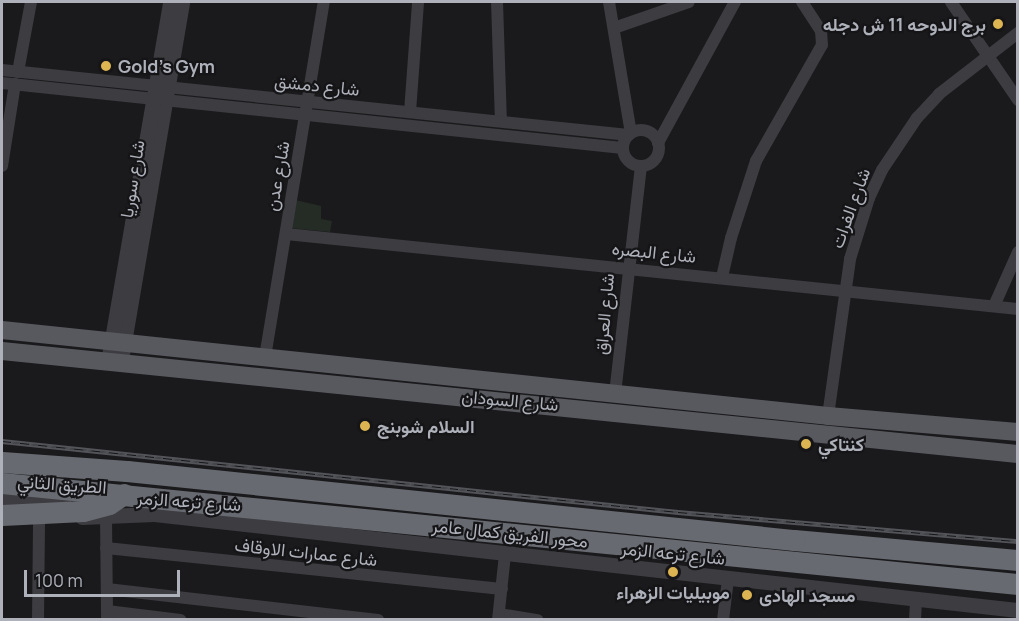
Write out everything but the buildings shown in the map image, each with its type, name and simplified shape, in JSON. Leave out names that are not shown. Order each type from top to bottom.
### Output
[{"type":"highway","name":"محور الفريق كمال عامر","points":[[2,462],[127,471],[1017,560]]},
{"type":"highway","name":"محور الفريق كمال عامر","points":[[2,483],[1017,584]]},
{"type":"highway","points":[[2,515],[83,511],[109,504],[124,494]]},
{"type":"main road","name":"شارع السودان","points":[[4,342],[118,342],[265,357],[1017,454]]},
{"type":"main road","name":"شارع السودان","points":[[4,342],[53,358],[1017,432]]},
{"type":"main road","points":[[945,446],[964,440],[1017,443]]},
{"type":"street","points":[[2,166],[31,2]]},
{"type":"street","name":"شارع سوريا","points":[[114,363],[159,93],[170,2]]},
{"type":"street","name":"شارع سوريا","points":[[159,93],[182,2]]},
{"type":"street","name":"شارع عدن","points":[[265,357],[308,116],[324,2]]},
{"type":"street","points":[[410,112],[418,2]]},
{"type":"street","points":[[497,2],[501,121]]},
{"type":"street","points":[[609,2],[630,134],[622,148],[625,158],[641,167],[654,162],[658,142],[735,2]]},
{"type":"street","points":[[614,28],[689,2]]},
{"type":"street","points":[[723,277],[734,228],[756,161],[822,45],[821,31],[802,2]]},
{"type":"street","points":[[951,2],[1017,100]]},
{"type":"street","name":"شارع الفرات","points":[[828,416],[845,290],[858,228],[888,161],[939,94],[987,54],[1017,33]]},
{"type":"street","name":"شارع دمشق","points":[[2,70],[16,78],[159,93],[309,102],[630,134]]},
{"type":"street","name":"شارع دمشق","points":[[2,83],[16,78]]},
{"type":"street","name":"شارع دمشق","points":[[159,93],[308,116],[622,148]]},
{"type":"street","points":[[630,134],[650,132],[658,142]]},
{"type":"street","name":"شارع العراق","points":[[614,402],[627,267],[641,167]]},
{"type":"street","name":"شارع البصره","points":[[286,234],[627,267],[1017,309]]},
{"type":"street","points":[[994,306],[1017,252]]},
{"type":"street","points":[[311,532],[326,525],[339,506],[317,485]]},
{"type":"street","points":[[406,493],[384,500],[379,511],[386,529],[407,543]]},
{"type":"street","name":"الطريق الثاني","points":[[2,500],[128,508],[154,514]]},
{"type":"street","name":"شارع ترعه الزمر","points":[[2,522],[154,514],[1017,610]]},
{"type":"street","points":[[106,517],[107,616],[180,620]]},
{"type":"street","points":[[38,620],[39,519]]},
{"type":"street","points":[[723,620],[735,580],[754,568],[758,557],[757,546],[747,531]]},
{"type":"street","points":[[773,584],[768,572],[770,554],[780,540],[791,535]]},
{"type":"street","name":"شارع عمارات الاوقاف","points":[[106,548],[502,589]]},
{"type":"street","points":[[505,554],[499,617],[538,620]]},
{"type":"street","points":[[107,589],[378,620]]},
{"type":"street","points":[[915,620],[916,599]]},
{"type":"shaded area","points":[[295,200],[321,206],[321,219],[332,221],[330,232],[291,228]]},
{"type":"railway","points":[[2,441],[678,512],[1018,541]]},
{"type":"place","name":"برج الدوحه 11 ش دجله","points":[[998,24]]},
{"type":"place","name":"Gold's Gym","points":[[106,66]]},
{"type":"place","name":"السلام شوبنج","points":[[365,426]]},
{"type":"place","name":"كنتاكي","points":[[806,444]]},
{"type":"place","name":"موبيليات الزهراء","points":[[673,572]]},
{"type":"place","name":"مسجد الهادى","points":[[747,595]]}]
